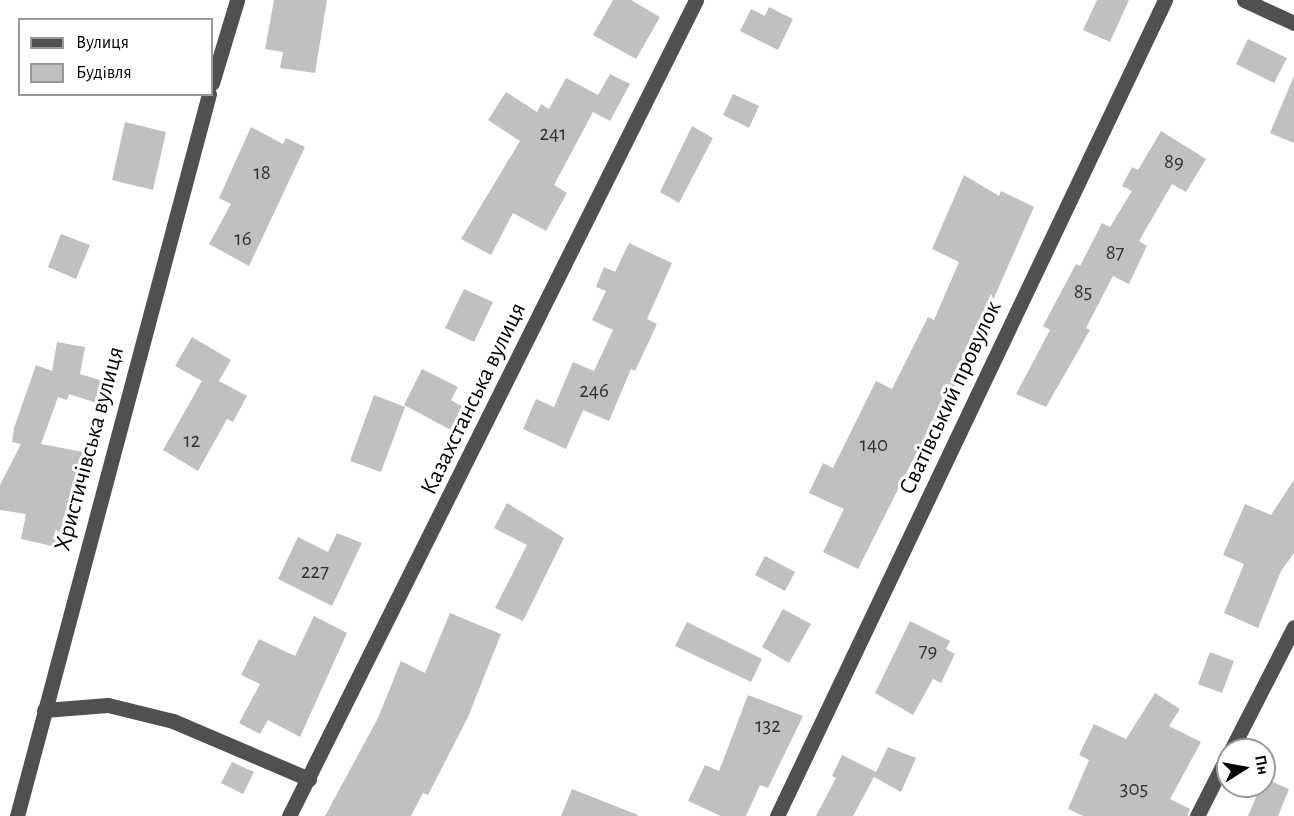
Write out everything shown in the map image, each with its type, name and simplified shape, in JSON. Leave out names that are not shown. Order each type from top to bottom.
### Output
[{"type":"street","points":[[213,80],[237,0]]},
{"type":"street","name":"Казахстанська вулиця","points":[[289,816],[696,0]]},
{"type":"street","name":"Сватівський провулок","points":[[777,816],[1165,0]]},
{"type":"street","points":[[1244,0],[1294,23]]},
{"type":"street","name":"Христичівська вулиця","points":[[17,816],[207,96]]},
{"type":"street","points":[[1237,738],[1294,627]]},
{"type":"street","points":[[44,710],[108,705],[173,721],[309,778]]},
{"type":"street","points":[[1197,816],[1216,779]]},
{"type":"building","points":[[274,0],[327,0],[315,73],[280,68],[283,52],[265,49]]},
{"type":"building","points":[[613,0],[631,0],[660,17],[636,59],[593,35]]},
{"type":"building","points":[[1097,0],[1129,0],[1110,42],[1083,30]]},
{"type":"building","points":[[769,7],[793,19],[778,50],[740,31],[751,9],[765,16]]},
{"type":"building","points":[[1248,39],[1287,58],[1274,83],[1236,64]]},
{"type":"building","points":[[610,74],[630,84],[610,121],[593,112],[554,185],[567,193],[546,231],[513,213],[491,255],[461,239],[520,141],[488,120],[506,92],[537,112],[541,104],[549,109],[566,78],[598,95]]},
{"type":"building","points":[[1294,76],[1294,143],[1270,133]]},
{"type":"building","points":[[733,94],[759,106],[749,128],[723,115]]},
{"type":"building","points":[[125,122],[166,132],[153,190],[112,180]]},
{"type":"building","points":[[692,126],[713,138],[679,203],[660,192]]},
{"type":"building","points":[[251,127],[283,144],[286,138],[305,147],[249,266],[209,244],[231,204],[219,198]]},
{"type":"building","points":[[1161,131],[1206,159],[1186,192],[1172,184],[1139,241],[1147,246],[1129,284],[1113,276],[1086,328],[1090,330],[1046,407],[1016,394],[1050,330],[1043,326],[1076,264],[1080,266],[1102,223],[1110,227],[1132,191],[1122,186],[1132,167],[1138,170]]},
{"type":"building","points":[[964,175],[999,196],[1001,191],[1034,207],[939,423],[933,420],[858,569],[823,552],[844,509],[809,493],[823,463],[833,468],[876,381],[892,389],[928,317],[934,320],[959,262],[932,249]]},
{"type":"building","points":[[61,234],[90,245],[76,279],[48,267]]},
{"type":"building","points":[[629,243],[672,263],[647,319],[657,324],[635,371],[631,369],[609,421],[583,410],[566,449],[523,429],[536,399],[554,407],[573,362],[594,371],[613,330],[592,320],[606,291],[596,287],[604,267],[615,272]]},
{"type":"building","points":[[464,289],[493,302],[474,342],[445,328]]},
{"type":"building","points":[[192,337],[231,360],[219,381],[247,396],[233,422],[227,419],[198,471],[163,450],[202,381],[175,366]]},
{"type":"building","points":[[57,342],[85,347],[80,374],[110,383],[103,405],[69,394],[67,400],[58,397],[41,444],[83,452],[65,549],[21,539],[26,514],[0,510],[0,485],[21,444],[12,442],[14,428],[36,365],[52,371]]},
{"type":"building","points":[[422,369],[458,387],[451,400],[472,412],[460,435],[404,405]]},
{"type":"building","points":[[374,395],[405,407],[381,472],[350,461]]},
{"type":"building","points":[[1294,480],[1294,553],[1281,571],[1258,628],[1224,613],[1244,564],[1223,555],[1245,504],[1271,515]]},
{"type":"building","points":[[507,503],[564,538],[523,621],[495,608],[527,545],[494,528]]},
{"type":"building","points":[[337,533],[362,543],[332,606],[278,579],[298,537],[328,552]]},
{"type":"building","points":[[765,556],[795,572],[785,591],[755,575]]},
{"type":"building","points":[[783,609],[811,624],[789,663],[762,647]]},
{"type":"building","points":[[450,613],[501,634],[468,717],[428,795],[423,793],[411,816],[325,816],[378,718],[401,661],[425,673]]},
{"type":"building","points":[[314,616],[347,633],[300,737],[268,720],[260,734],[239,723],[260,684],[241,675],[259,639],[295,656]]},
{"type":"building","points":[[910,621],[950,641],[946,649],[955,654],[941,683],[933,679],[913,715],[875,693]]},
{"type":"building","points":[[687,622],[762,659],[751,682],[675,646]]},
{"type":"building","points":[[1210,652],[1234,661],[1222,693],[1198,684]]},
{"type":"building","points":[[1155,693],[1180,709],[1169,726],[1201,742],[1170,799],[1190,809],[1187,816],[1083,816],[1068,809],[1089,760],[1079,755],[1094,724],[1126,739]]},
{"type":"building","points":[[748,695],[803,716],[768,788],[760,785],[746,816],[721,816],[688,801],[705,765],[719,771]]},
{"type":"building","points":[[888,747],[916,758],[901,792],[874,777],[853,816],[816,816],[836,778],[832,776],[842,755],[876,772]]},
{"type":"building","points":[[232,762],[254,772],[243,794],[221,783]]},
{"type":"building","points":[[1276,783],[1289,789],[1278,816],[1248,816],[1256,798],[1276,798]]},
{"type":"building","points":[[572,789],[638,815],[561,816]]}]
